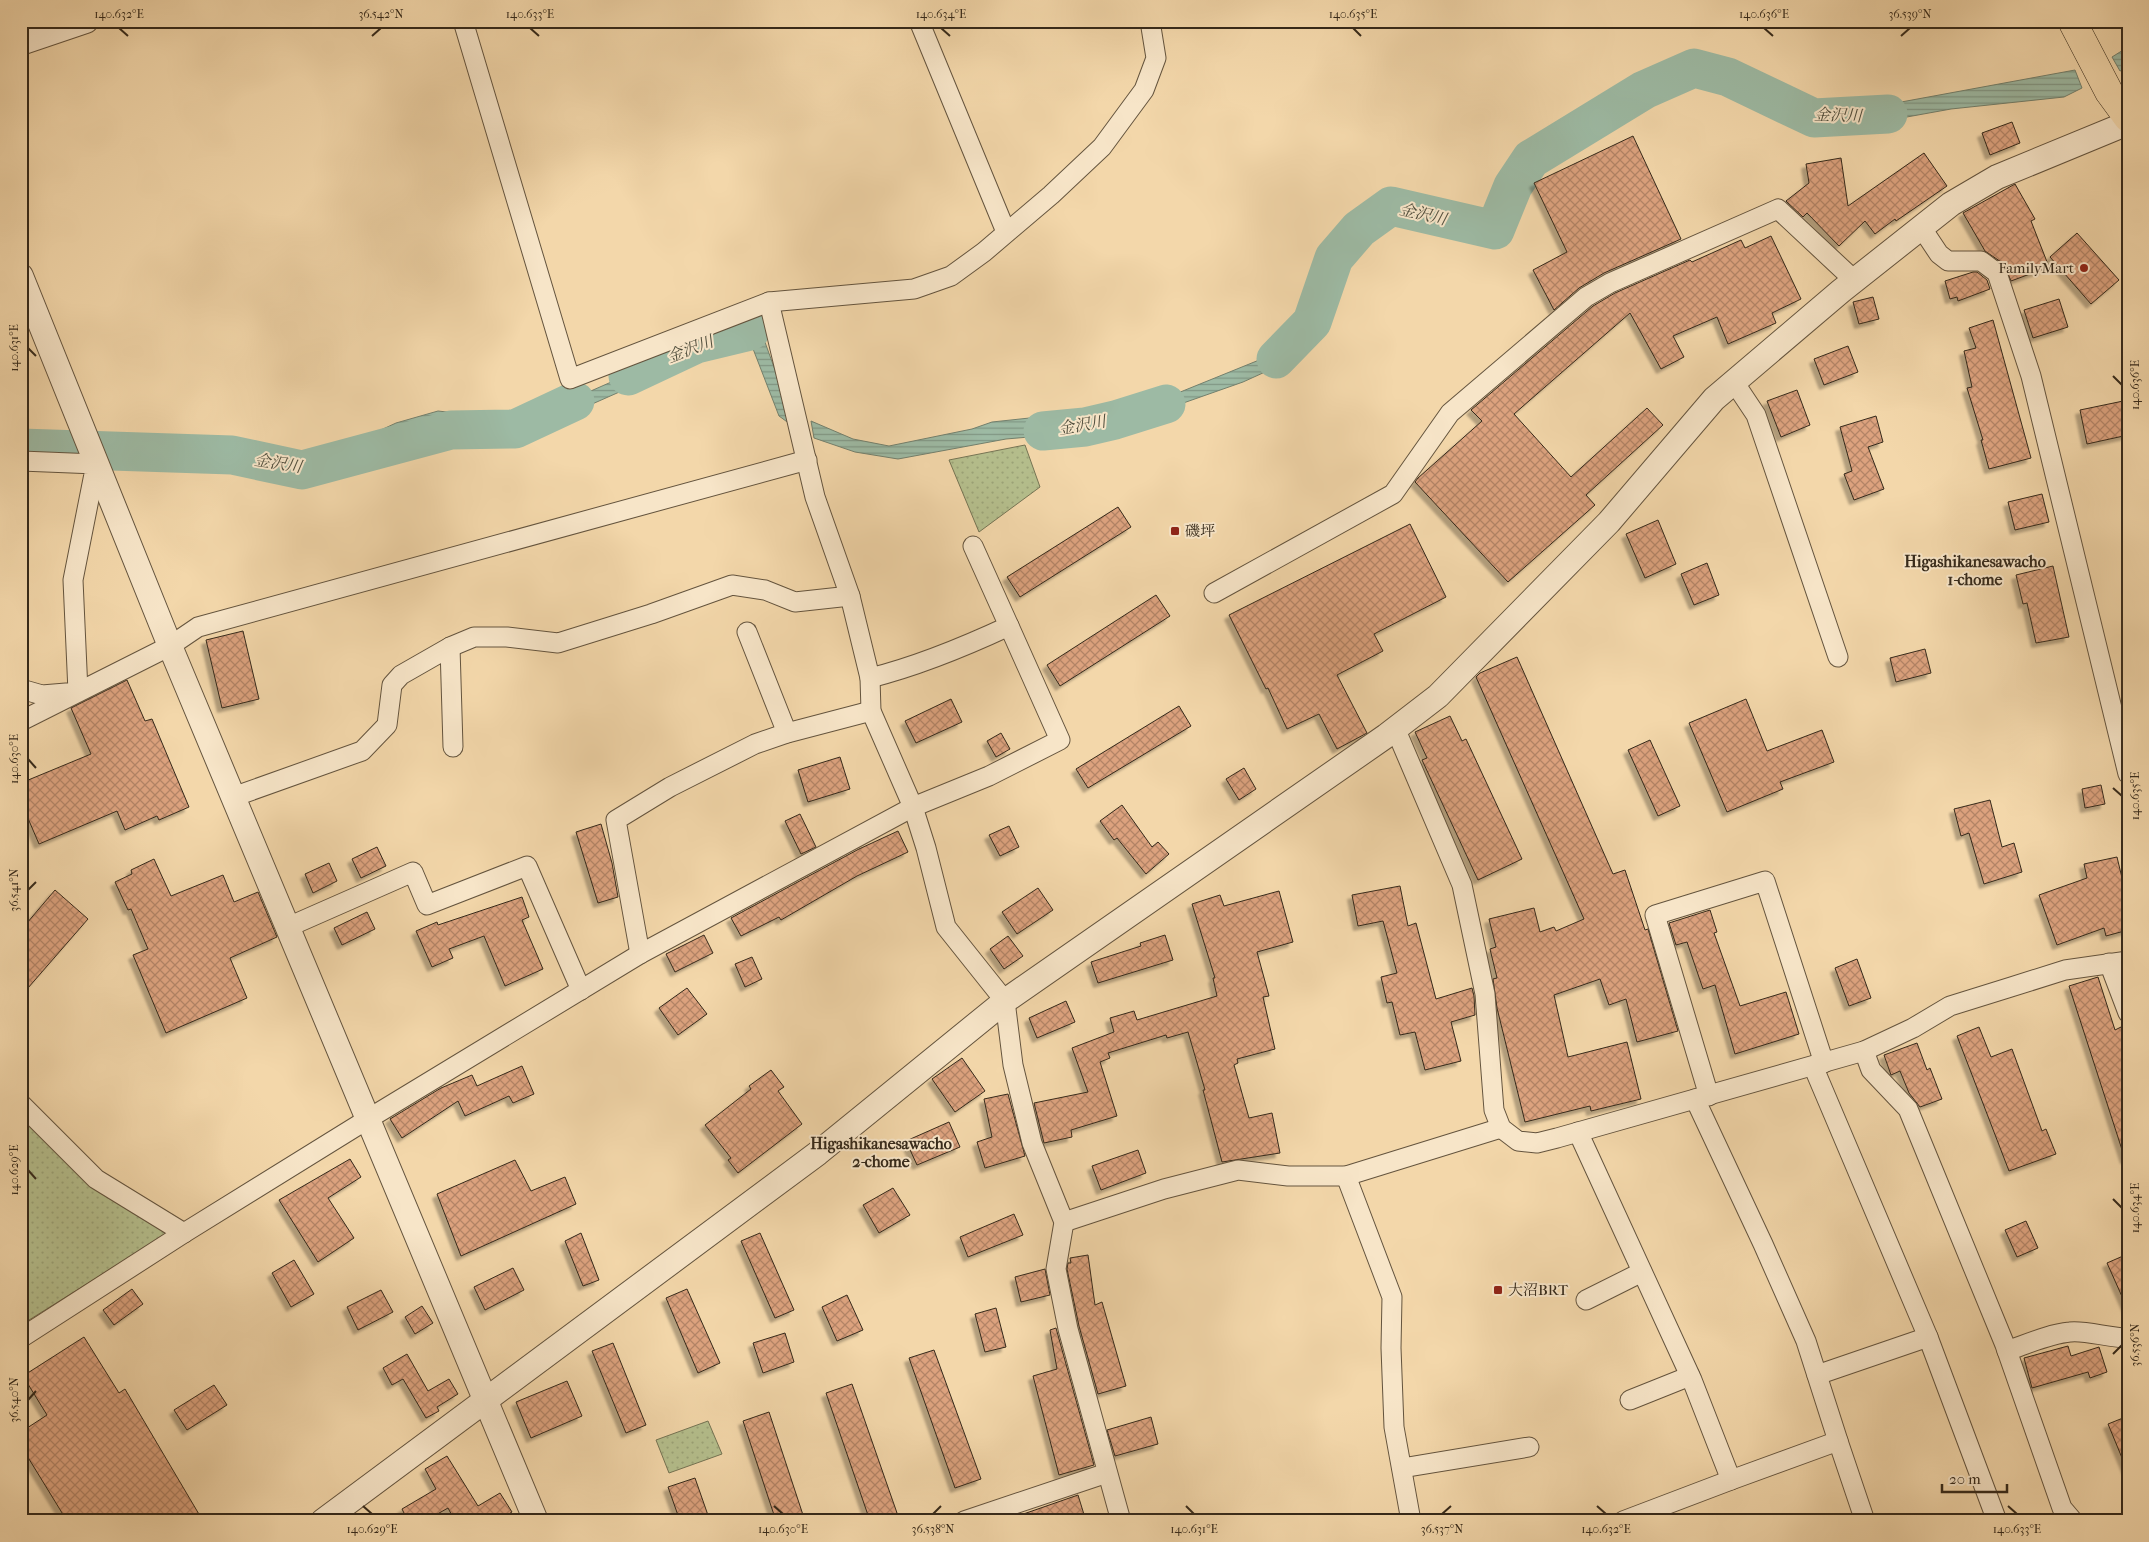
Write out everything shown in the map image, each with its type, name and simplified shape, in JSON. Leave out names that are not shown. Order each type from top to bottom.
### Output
[{"type":"highway","points":[[2072,21],[2109,92],[2128,118]]},
{"type":"street","points":[[21,43],[86,21]]},
{"type":"street","points":[[463,21],[570,379],[769,302],[914,289],[951,276],[984,252],[1051,195],[1102,147],[1144,90],[1156,58],[1150,21]]},
{"type":"street","points":[[919,21],[1006,232]]},
{"type":"street","points":[[323,1521],[818,1153],[1004,1001],[1438,696],[1608,522],[1714,399],[1854,280],[1921,227],[1951,204],[1997,177],[2128,123]]},
{"type":"street","points":[[1214,594],[1393,494],[1450,413],[1586,297],[1610,283],[1778,209],[1854,280]]},
{"type":"street","points":[[1921,227],[1939,254],[1948,261],[1980,261],[1997,273],[2031,376],[2128,774]]},
{"type":"street","points":[[21,276],[170,646],[536,1521]]},
{"type":"street","points":[[769,302],[815,497],[850,596],[870,678],[871,711],[913,807],[926,848],[946,927],[1004,1001],[1013,1065],[1032,1143],[1064,1222],[1056,1270],[1068,1329],[1121,1521]]},
{"type":"street","points":[[1734,382],[1756,415],[1838,657]]},
{"type":"street","points":[[21,730],[29,717],[170,646],[198,627],[807,460]]},
{"type":"street","points":[[21,461],[96,464]]},
{"type":"street","points":[[78,692],[74,580],[96,464]]},
{"type":"street","points":[[21,1338],[368,1118],[640,954],[913,807],[989,776],[1060,740],[973,546]]},
{"type":"street","points":[[233,797],[362,751],[387,725],[392,685],[401,676],[450,647],[474,637],[507,637],[558,643],[651,614],[732,585],[765,590],[795,602],[850,596]]},
{"type":"street","points":[[870,678],[903,670],[1009,626]]},
{"type":"street","points":[[747,632],[787,733]]},
{"type":"street","points":[[450,647],[453,747]]},
{"type":"street","points":[[21,690],[42,694],[78,692]]},
{"type":"street","points":[[640,954],[616,820],[687,779],[755,744],[787,733],[871,711]]},
{"type":"street","points":[[1395,728],[1462,885],[1485,994],[1494,1110],[1501,1128],[1518,1141],[1537,1143],[1864,1052],[1913,1028],[1950,1006],[2065,970],[2128,961]]},
{"type":"street","points":[[288,927],[413,872],[427,905],[527,866],[581,990]]},
{"type":"street","points":[[1865,1521],[1806,1341],[1702,1098],[1655,915],[1764,881],[1819,1065],[1928,1337],[1996,1521]]},
{"type":"street","points":[[2109,963],[2128,1013]]},
{"type":"street","points":[[1864,1052],[1871,1070],[1908,1109],[2007,1351],[2062,1508],[2073,1521]]},
{"type":"street","points":[[21,1104],[96,1179],[184,1233]]},
{"type":"street","points":[[1064,1222],[1164,1189],[1238,1170],[1288,1176],[1346,1176],[1501,1128]]},
{"type":"street","points":[[1578,1132],[1690,1376],[1731,1480]]},
{"type":"street","points":[[1346,1176],[1392,1297],[1391,1348],[1394,1427],[1411,1521]]},
{"type":"street","points":[[1586,1300],[1642,1272]]},
{"type":"street","points":[[2007,1351],[2072,1332],[2128,1338]]},
{"type":"street","points":[[1817,1375],[1928,1337]]},
{"type":"street","points":[[1630,1400],[1690,1376]]},
{"type":"street","points":[[1623,1521],[1838,1442]]},
{"type":"street","points":[[1402,1468],[1529,1446]]},
{"type":"street","points":[[964,1521],[1107,1473]]},
{"type":"shaded area","points":[[1025,445],[1040,487],[979,532],[949,460]]},
{"type":"shaded area","points":[[21,1109],[170,1232],[21,1325]]},
{"type":"shaded area","points":[[708,1421],[722,1454],[669,1473],[656,1440]]},
{"type":"water","points":[[2128,47],[2128,68],[2120,71],[2112,57]]},
{"type":"water","points":[[2075,70],[2082,88],[2064,97],[1951,109],[1835,130],[1836,114]]},
{"type":"water","points":[[1307,318],[1317,326],[1276,367],[1243,382],[1118,426],[1112,415],[1168,397],[1269,356]]},
{"type":"water","points":[[754,325],[762,334],[787,403],[790,424],[779,416],[750,341],[739,339],[529,432],[524,413],[575,387],[584,394],[727,331]]},
{"type":"water","points":[[438,411],[499,418],[519,414],[524,435],[462,422],[436,426],[402,434],[373,445],[309,477],[290,476],[235,463],[213,461],[216,450],[232,451],[301,467],[396,423]]},
{"type":"water","points":[[1086,412],[1099,431],[1006,439],[898,459],[855,452],[814,438],[811,421],[853,439],[889,446],[972,429],[992,422]]},
{"type":"water","points":[[21,439],[71,442],[72,455],[21,451]]},
{"type":"water","points":[[101,441],[163,451],[201,450],[197,462],[154,463],[120,459]]},
{"type":"building","points":[[2012,122],[2020,143],[1990,155],[1982,133]]},
{"type":"building","points":[[1633,136],[1681,239],[1604,273],[1579,288],[1554,310],[1533,270],[1567,252],[1534,183]]},
{"type":"building","points":[[1924,153],[1947,186],[1875,234],[1865,221],[1839,246],[1807,213],[1803,217],[1786,201],[1809,183],[1806,164],[1841,158],[1848,206]]},
{"type":"building","points":[[2015,184],[2035,219],[2031,221],[2049,267],[2011,281],[2004,264],[1985,251],[1963,213]]},
{"type":"building","name":"FamilyMart","points":[[2077,233],[2119,280],[2091,304],[2050,257]]},
{"type":"building","points":[[1771,236],[1801,299],[1772,313],[1776,323],[1728,344],[1717,317],[1673,336],[1684,357],[1661,369],[1630,313],[1514,414],[1571,477],[1647,408],[1663,425],[1586,495],[1595,505],[1508,582],[1415,482],[1418,478],[1482,421],[1471,410],[1593,306],[1615,293],[1690,260],[1692,262],[1741,240],[1745,248]]},
{"type":"building","points":[[1977,272],[1987,280],[1990,289],[1958,301],[1957,297],[1950,299],[1945,281]]},
{"type":"building","points":[[1873,297],[1879,319],[1859,324],[1853,302]]},
{"type":"building","points":[[2059,299],[2068,327],[2033,338],[2024,310]]},
{"type":"building","points":[[1993,320],[2031,458],[1989,469],[1981,440],[1983,440],[1967,388],[1972,387],[1964,351],[1976,348],[1969,328]]},
{"type":"building","points":[[1848,346],[1858,372],[1824,385],[1814,359]]},
{"type":"building","points":[[1797,390],[1810,425],[1781,437],[1767,401]]},
{"type":"building","points":[[2128,400],[2128,435],[2087,444],[2080,410]]},
{"type":"building","points":[[1876,416],[1883,442],[1868,447],[1884,489],[1854,500],[1844,474],[1852,471],[1840,427]]},
{"type":"building","points":[[2042,494],[2049,522],[2015,530],[2008,502]]},
{"type":"building","points":[[1118,507],[1131,527],[1020,597],[1007,577]]},
{"type":"building","points":[[1658,520],[1676,564],[1645,578],[1626,534]]},
{"type":"building","points":[[1410,524],[1446,597],[1374,634],[1383,651],[1337,675],[1367,733],[1337,749],[1319,714],[1287,729],[1268,688],[1266,689],[1229,615]]},
{"type":"building","points":[[1707,563],[1719,595],[1694,605],[1681,574]]},
{"type":"building","points":[[2053,566],[2069,637],[2036,643],[2027,603],[2023,604],[2016,575]]},
{"type":"building","points":[[1156,595],[1170,616],[1060,686],[1047,665]]},
{"type":"building","points":[[243,631],[259,699],[222,708],[206,640]]},
{"type":"building","points":[[1925,649],[1931,673],[1896,682],[1890,658]]},
{"type":"building","points":[[1517,657],[1613,874],[1625,870],[1645,930],[1648,929],[1678,1031],[1637,1042],[1626,999],[1609,1005],[1600,979],[1554,995],[1568,1057],[1627,1042],[1641,1099],[1591,1111],[1590,1106],[1525,1122],[1497,1008],[1493,979],[1497,978],[1490,949],[1496,947],[1489,919],[1534,908],[1540,932],[1554,927],[1556,931],[1584,919],[1476,677],[1480,673]]},
{"type":"building","points":[[127,680],[145,721],[152,719],[189,807],[159,820],[157,816],[125,830],[117,811],[39,844],[21,802],[21,783],[91,754],[71,708]]},
{"type":"building","points":[[951,699],[962,722],[916,743],[905,721]]},
{"type":"building","points":[[1746,699],[1767,751],[1822,730],[1834,762],[1780,782],[1783,789],[1727,812],[1689,723]]},
{"type":"building","points":[[1179,706],[1191,726],[1088,788],[1076,769]]},
{"type":"building","points":[[1450,716],[1462,741],[1466,739],[1522,859],[1478,880],[1422,760],[1427,758],[1415,732]]},
{"type":"building","points":[[1001,733],[1010,749],[996,757],[987,741]]},
{"type":"building","points":[[1650,740],[1680,806],[1658,816],[1628,750]]},
{"type":"building","points":[[840,757],[850,789],[808,802],[798,770]]},
{"type":"building","points":[[1244,768],[1256,789],[1239,800],[1226,779]]},
{"type":"building","points":[[2101,785],[2105,804],[2085,808],[2082,789]]},
{"type":"building","points":[[1990,800],[2002,847],[2014,843],[2022,872],[1984,884],[1969,833],[1961,836],[1954,809]]},
{"type":"building","points":[[1122,805],[1152,847],[1158,842],[1169,854],[1146,874],[1117,838],[1114,840],[1100,821]]},
{"type":"building","points":[[800,814],[816,847],[801,854],[785,821]]},
{"type":"building","points":[[601,824],[612,863],[618,897],[598,903],[576,832]]},
{"type":"building","points":[[1009,826],[1019,847],[1000,856],[989,835]]},
{"type":"building","points":[[898,831],[908,852],[857,876],[781,920],[779,917],[741,936],[731,918],[859,849]]},
{"type":"building","points":[[377,847],[386,866],[361,878],[352,859]]},
{"type":"building","points":[[2117,857],[2128,903],[2128,930],[2106,936],[2104,928],[2057,945],[2039,895],[2087,878],[2084,864]]},
{"type":"building","points":[[154,859],[171,896],[223,875],[234,902],[258,892],[277,937],[230,958],[247,998],[166,1033],[133,955],[148,949],[131,909],[128,910],[115,882],[132,874],[131,870]]},
{"type":"building","points":[[329,863],[337,881],[313,893],[305,874]]},
{"type":"building","points":[[1400,886],[1408,926],[1416,923],[1436,999],[1472,988],[1474,996],[1475,1015],[1451,1022],[1461,1061],[1425,1070],[1415,1032],[1400,1035],[1392,1002],[1387,1003],[1381,977],[1397,973],[1383,921],[1358,926],[1352,895]]},
{"type":"building","points":[[1038,888],[1053,910],[1017,934],[1002,912]]},
{"type":"building","points":[[55,890],[88,919],[21,996],[21,930]]},
{"type":"building","points":[[1279,891],[1293,942],[1257,952],[1269,996],[1263,997],[1275,1049],[1237,1059],[1238,1063],[1234,1065],[1249,1118],[1272,1113],[1280,1153],[1222,1162],[1203,1090],[1205,1090],[1188,1032],[1167,1038],[1166,1035],[1108,1053],[1110,1058],[1100,1062],[1117,1116],[1071,1130],[1072,1137],[1044,1143],[1034,1103],[1088,1092],[1072,1048],[1114,1032],[1110,1018],[1134,1011],[1137,1020],[1217,996],[1213,978],[1215,978],[1192,904],[1220,895],[1224,906]]},
{"type":"building","points":[[522,897],[529,917],[522,920],[543,969],[505,986],[484,936],[449,949],[453,958],[432,967],[416,931],[437,922],[438,925]]},
{"type":"building","points":[[1710,910],[1717,932],[1714,933],[1740,1006],[1786,992],[1799,1034],[1735,1054],[1715,985],[1703,989],[1687,942],[1676,945],[1669,923]]},
{"type":"building","points":[[367,912],[375,929],[342,945],[334,928]]},
{"type":"building","points":[[704,935],[713,953],[675,972],[666,954]]},
{"type":"building","points":[[1165,935],[1173,960],[1098,983],[1091,962],[1141,946],[1140,943]]},
{"type":"building","points":[[1008,936],[1023,956],[1004,969],[990,949]]},
{"type":"building","points":[[752,957],[762,979],[745,987],[735,964]]},
{"type":"building","points":[[1857,959],[1871,998],[1849,1006],[1835,968]]},
{"type":"building","points":[[2098,977],[2115,1030],[2121,1027],[2128,1042],[2128,1159],[2125,1159],[2069,986]]},
{"type":"building","points":[[687,988],[707,1014],[678,1035],[659,1008]]},
{"type":"building","points":[[1066,1001],[1075,1022],[1037,1038],[1029,1018]]},
{"type":"building","points":[[1979,1027],[1991,1057],[2012,1049],[2042,1131],[2046,1129],[2056,1154],[2009,1171],[1957,1036]]},
{"type":"building","points":[[1917,1043],[1927,1070],[1930,1068],[1942,1099],[1920,1107],[1909,1093],[1900,1071],[1891,1075],[1884,1055]]},
{"type":"building","points":[[962,1058],[985,1091],[955,1112],[932,1079]]},
{"type":"building","points":[[522,1066],[534,1094],[513,1103],[509,1096],[465,1116],[458,1101],[402,1138],[390,1119],[441,1088],[472,1075],[477,1086]]},
{"type":"building","points":[[771,1070],[784,1087],[778,1091],[802,1124],[738,1173],[728,1160],[731,1158],[705,1125],[751,1089],[749,1086]]},
{"type":"building","points":[[1008,1094],[1025,1156],[985,1168],[977,1142],[992,1137],[984,1099]]},
{"type":"building","points":[[949,1122],[960,1147],[917,1165],[906,1141]]},
{"type":"building","points":[[1138,1150],[1146,1173],[1101,1190],[1092,1166]]},
{"type":"building","points":[[350,1159],[361,1177],[328,1198],[354,1238],[318,1262],[279,1200]]},
{"type":"building","points":[[515,1160],[531,1191],[565,1177],[576,1204],[461,1256],[437,1194]]},
{"type":"building","points":[[893,1188],[910,1215],[879,1233],[863,1205]]},
{"type":"building","points":[[1014,1214],[1023,1235],[968,1257],[960,1237]]},
{"type":"building","points":[[2026,1221],[2038,1248],[2017,1257],[2005,1230]]},
{"type":"building","points":[[581,1233],[599,1280],[583,1286],[565,1241]]},
{"type":"building","points":[[760,1233],[794,1310],[775,1318],[741,1241]]},
{"type":"building","points":[[1088,1255],[1095,1305],[1102,1302],[1126,1386],[1098,1394],[1079,1326],[1067,1269],[1068,1263],[1071,1263],[1070,1258]]},
{"type":"building","points":[[2123,1256],[2128,1268],[2128,1310],[2107,1263]]},
{"type":"building","points":[[294,1260],[314,1294],[291,1307],[272,1273]]},
{"type":"building","points":[[513,1268],[524,1290],[485,1310],[474,1287]]},
{"type":"building","points":[[1045,1269],[1050,1295],[1021,1302],[1015,1277]]},
{"type":"building","points":[[132,1289],[143,1304],[114,1325],[103,1310]]},
{"type":"building","points":[[687,1289],[720,1363],[698,1373],[666,1298]]},
{"type":"building","points":[[381,1290],[393,1312],[358,1330],[347,1307]]},
{"type":"building","points":[[847,1295],[863,1330],[837,1341],[822,1307]]},
{"type":"building","points":[[422,1306],[433,1323],[415,1334],[405,1317]]},
{"type":"building","points":[[996,1308],[1006,1347],[985,1352],[975,1314]]},
{"type":"building","points":[[1056,1328],[1094,1465],[1059,1475],[1033,1376],[1057,1369],[1050,1330]]},
{"type":"building","points":[[785,1333],[794,1362],[763,1373],[753,1343]]},
{"type":"building","points":[[84,1337],[119,1393],[125,1389],[203,1521],[67,1521],[21,1446],[21,1432],[47,1415],[23,1376]]},
{"type":"building","points":[[613,1343],[646,1425],[626,1433],[592,1351]]},
{"type":"building","points":[[2068,1346],[2071,1356],[2099,1347],[2107,1372],[2090,1378],[2088,1372],[2032,1388],[2024,1358]]},
{"type":"building","points":[[934,1350],[981,1479],[955,1488],[909,1358]]},
{"type":"building","points":[[407,1354],[428,1391],[449,1379],[458,1394],[437,1407],[439,1411],[426,1418],[403,1379],[392,1385],[383,1368]]},
{"type":"building","points":[[567,1381],[582,1416],[531,1438],[516,1402]]},
{"type":"building","points":[[852,1384],[897,1513],[877,1521],[870,1521],[826,1393]]},
{"type":"building","points":[[214,1385],[227,1405],[187,1430],[174,1410]]},
{"type":"building","points":[[769,1412],[805,1521],[776,1521],[743,1421]]},
{"type":"building","points":[[2128,1416],[2128,1470],[2127,1470],[2108,1424]]},
{"type":"building","points":[[1151,1417],[1158,1444],[1115,1456],[1107,1430]]},
{"type":"building","points":[[447,1456],[478,1506],[500,1493],[512,1512],[497,1521],[455,1521],[448,1508],[425,1521],[408,1521],[402,1509],[436,1489],[425,1469]]},
{"type":"building","points":[[695,1478],[710,1521],[680,1521],[668,1487]]},
{"type":"building","points":[[1078,1495],[1086,1521],[1013,1521],[1012,1518]]},
{"type":"waterway","name":"金沢川","points":[[1276,359],[1312,322],[1334,258],[1359,229],[1391,206],[1495,230],[1513,186],[1531,159],[1644,90],[1694,68],[1728,77],[1814,118],[1888,114]]},
{"type":"waterway","name":"金沢川","points":[[628,376],[696,344],[750,331]]},
{"type":"waterway","name":"金沢川","points":[[21,448],[232,455],[302,470],[451,430],[515,429],[575,401]]},
{"type":"waterway","name":"金沢川","points":[[1043,431],[1085,427],[1166,404]]},
{"type":"place","name":"FamilyMart","points":[[2084,268]]},
{"type":"place","name":"磯坪","points":[[1175,531]]},
{"type":"place","name":"大沼BRT","points":[[1498,1290]]},
{"type":"district","name":"Higashikanesawacho 1-chome","points":[[1975,570]]},
{"type":"district","name":"Higashikanesawacho 2-chome","points":[[881,1152]]}]
